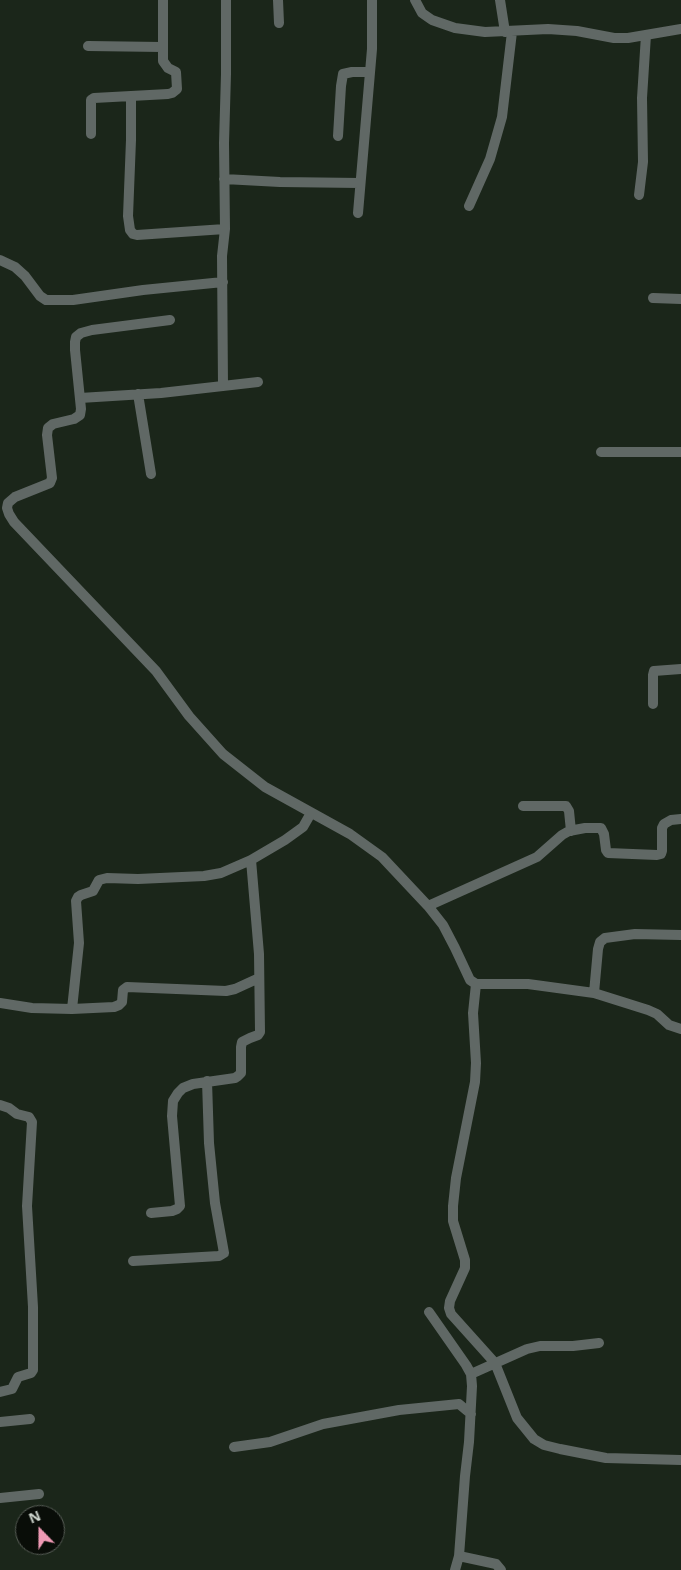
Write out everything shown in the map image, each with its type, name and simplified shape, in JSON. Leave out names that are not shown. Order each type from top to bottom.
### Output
[{"type":"street","points":[[90,134],[92,100],[99,97],[168,94],[177,89],[176,72],[168,68],[163,60],[163,0]]},
{"type":"street","points":[[223,386],[222,256],[225,228],[226,0]]},
{"type":"street","points":[[278,0],[279,23]]},
{"type":"street","points":[[358,213],[373,37],[372,0]]},
{"type":"street","points":[[415,0],[422,13],[432,20],[455,28],[485,32],[548,29],[577,31],[614,38],[628,38],[681,29]]},
{"type":"street","points":[[468,206],[490,159],[502,117],[509,32],[500,0]]},
{"type":"street","points":[[640,195],[643,162],[642,98],[646,35]]},
{"type":"street","points":[[88,46],[162,47]]},
{"type":"street","points":[[338,136],[343,74],[370,72]]},
{"type":"street","points":[[131,96],[128,216],[130,230],[133,234],[137,235],[225,228]]},
{"type":"street","points":[[224,179],[360,183]]},
{"type":"street","points":[[0,260],[15,267],[40,296],[46,300],[72,300],[143,290],[223,282]]},
{"type":"street","points":[[653,298],[681,299]]},
{"type":"street","points":[[170,320],[92,330],[81,333],[76,337],[75,350],[80,415],[74,419],[53,424],[48,428],[47,435],[52,478],[50,483],[4,500],[8,514],[156,671],[189,716],[223,754],[265,787],[350,834],[382,857],[428,906],[443,925],[470,980],[476,984],[528,984],[594,993],[648,1010],[657,1014],[669,1025],[681,1030]]},
{"type":"street","points":[[80,398],[161,393],[258,382]]},
{"type":"street","points":[[138,394],[151,474]]},
{"type":"street","points":[[601,452],[681,452]]},
{"type":"street","points":[[653,704],[654,671],[681,669]]},
{"type":"street","points":[[523,806],[566,806],[569,811],[571,831]]},
{"type":"street","points":[[72,1009],[79,944],[76,906],[78,897],[93,891],[102,878],[138,879],[204,876],[221,873],[251,860],[295,833],[303,827],[311,813]]},
{"type":"street","points":[[428,906],[537,858],[562,835],[571,831],[585,828],[601,828],[608,853],[661,854],[662,828],[664,824],[671,820],[681,819]]},
{"type":"street","points":[[151,1213],[172,1211],[180,1206],[172,1116],[174,1101],[183,1088],[193,1084],[235,1078],[241,1073],[242,1042],[258,1035],[260,1032],[259,954],[251,860]]},
{"type":"street","points":[[594,993],[598,949],[600,942],[605,938],[635,934],[681,935]]},
{"type":"street","points":[[0,1003],[32,1008],[114,1007],[122,1002],[124,990],[127,988],[226,991],[259,978]]},
{"type":"street","points":[[476,984],[473,1013],[476,1063],[475,1082],[456,1178],[453,1206],[453,1221],[465,1260],[464,1268],[450,1301],[449,1308],[455,1320],[495,1363],[517,1418],[528,1434],[534,1439],[544,1445],[606,1458],[681,1460]]},
{"type":"street","points":[[134,1261],[219,1256],[224,1252],[215,1202],[209,1143],[207,1081]]},
{"type":"street","points":[[0,1106],[9,1108],[17,1114],[29,1116],[32,1122],[26,1206],[33,1362],[33,1370],[30,1373],[18,1378],[12,1389],[0,1392]]},
{"type":"street","points":[[429,1312],[471,1374],[471,1414],[459,1556],[455,1570]]},
{"type":"street","points":[[471,1374],[516,1353],[540,1346],[573,1346],[599,1343]]},
{"type":"street","points":[[234,1447],[270,1442],[322,1424],[399,1410],[459,1404],[471,1414]]},
{"type":"street","points":[[0,1422],[30,1419]]},
{"type":"street","points":[[0,1498],[39,1494]]},
{"type":"street","points":[[459,1556],[496,1564],[502,1570]]}]
